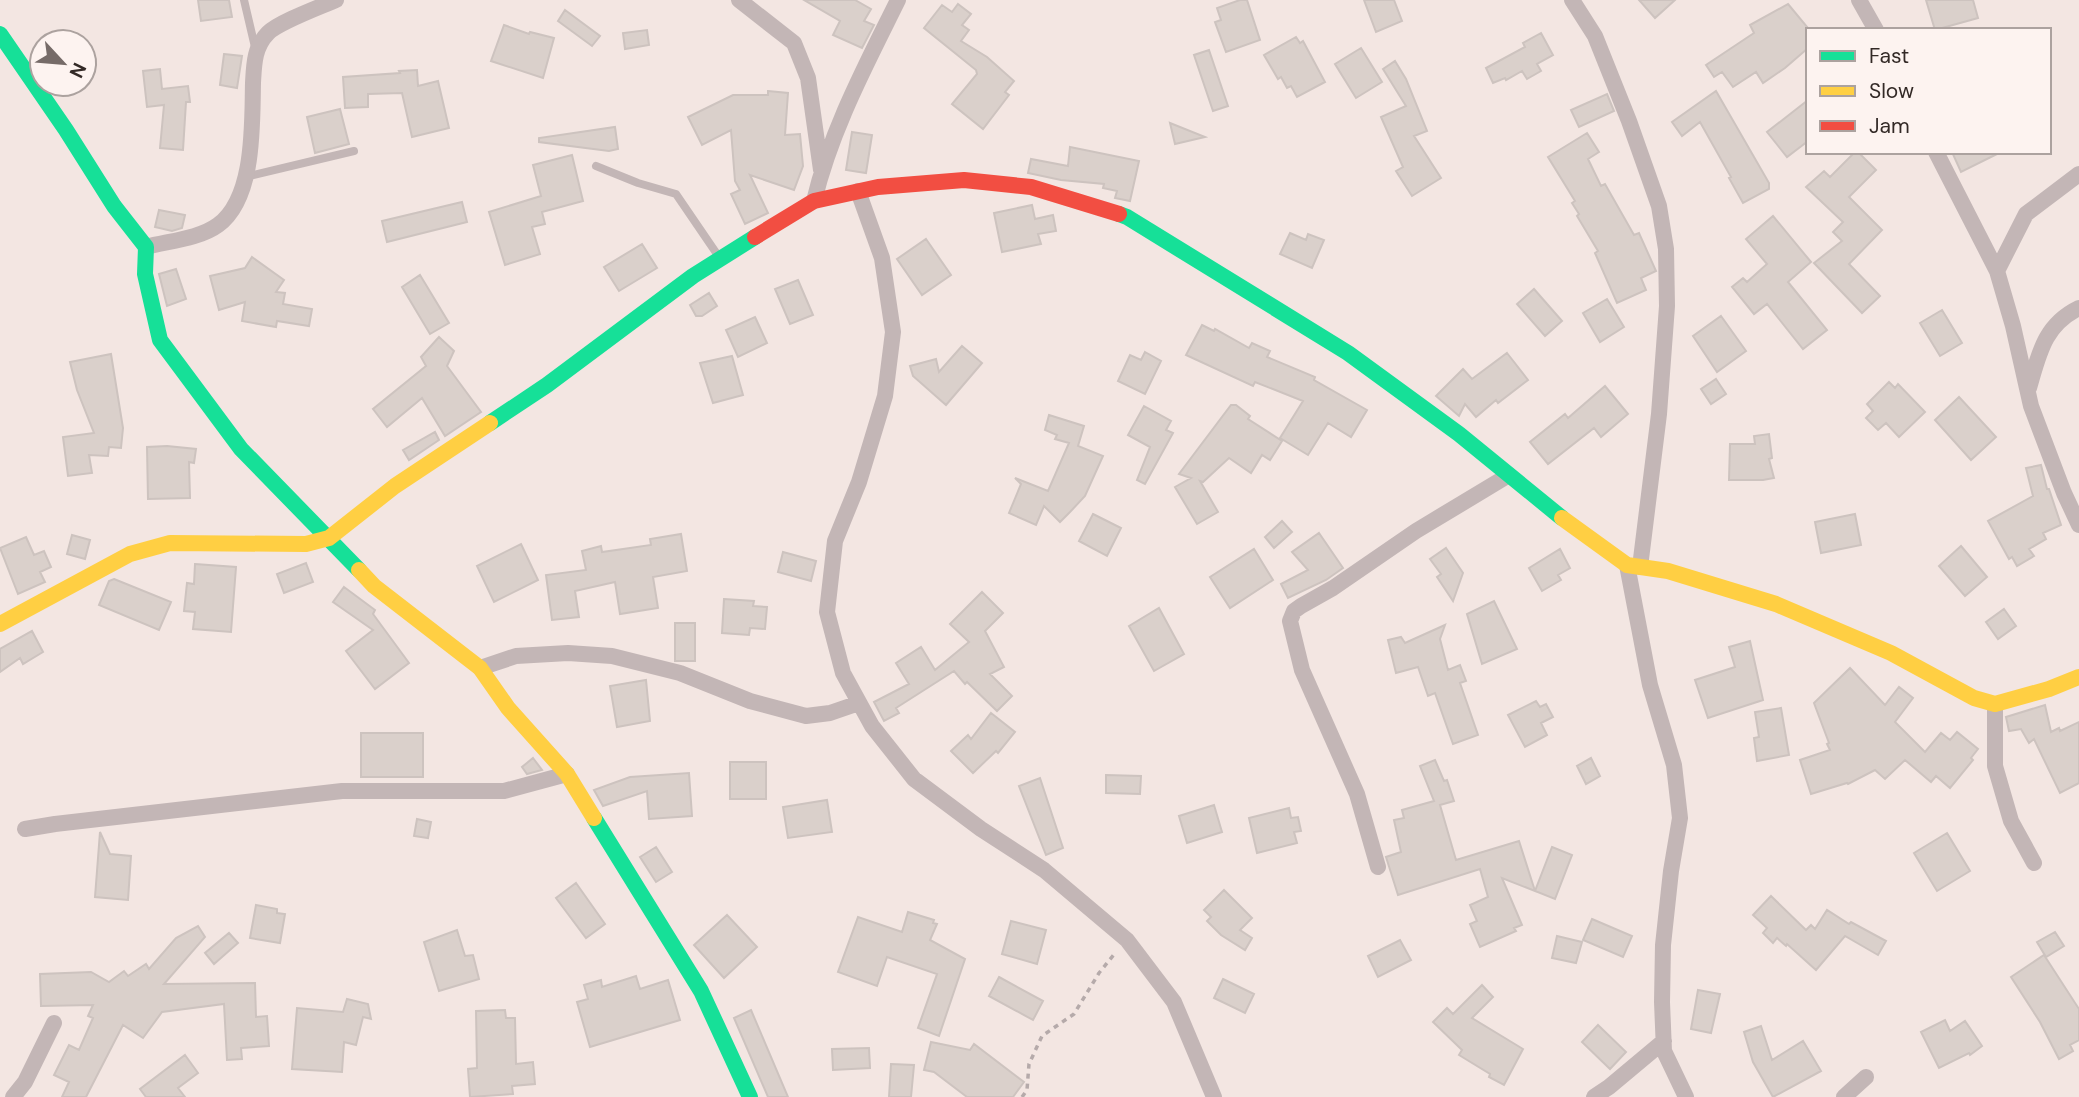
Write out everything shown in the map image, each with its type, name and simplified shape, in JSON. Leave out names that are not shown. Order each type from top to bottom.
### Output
[{"type":"street","points":[[146,247],[195,236],[218,226],[236,206],[245,177],[251,134],[256,50],[269,32],[336,0]]},
{"type":"street","points":[[739,0],[794,43],[808,78],[821,171]]},
{"type":"street","points":[[814,201],[821,171],[851,96],[898,0]]},
{"type":"street","points":[[1572,0],[1595,36],[1629,121],[1659,206],[1666,249],[1667,306],[1660,401],[1633,566],[1650,685],[1675,765],[1680,818],[1663,945],[1664,1051],[1686,1097]]},
{"type":"street","points":[[1859,0],[1875,28]]},
{"type":"street","points":[[0,34],[114,206],[146,247],[145,274],[160,340],[241,449],[374,586],[481,668],[508,708],[567,774],[701,991],[750,1097]]},
{"type":"street","points":[[1937,154],[1997,271],[2031,406],[2079,525]]},
{"type":"street","points":[[1997,271],[2026,214],[2079,174]]},
{"type":"street","points":[[0,624],[130,554],[170,543],[306,544],[329,538],[395,486],[547,385],[693,276],[814,201],[878,187],[964,180],[1031,187],[1127,217],[1348,354],[1459,434],[1577,530],[1633,566],[1668,571],[1776,604],[1891,653],[1974,698],[1995,704],[2049,689],[2079,677]]},
{"type":"street","points":[[858,191],[882,258],[893,332],[885,396],[859,482],[835,541],[827,612],[843,673],[872,726],[914,779],[981,829],[1044,870],[1127,940],[1174,1002],[1214,1097]]},
{"type":"street","points":[[2028,391],[2042,346],[2056,323],[2079,308]]},
{"type":"street","points":[[1378,867],[1357,794],[1302,670],[1290,621],[1294,611],[1301,606],[1333,588],[1416,531],[1510,475]]},
{"type":"street","points":[[481,668],[516,656],[568,653],[612,656],[680,673],[750,701],[806,716],[830,713],[859,703]]},
{"type":"street","points":[[1995,704],[1994,766],[2011,821],[2034,863]]},
{"type":"street","points":[[25,830],[55,824],[342,791],[504,791],[567,774]]},
{"type":"street","points":[[13,1097],[25,1082],[54,1023]]},
{"type":"street","points":[[1594,1097],[1664,1041]]},
{"type":"street","points":[[1844,1097],[1866,1077]]},
{"type":"lane","points":[[244,0],[256,50]]},
{"type":"lane","points":[[245,177],[354,151]]},
{"type":"lane","points":[[596,166],[638,183],[676,194],[721,259]]},
{"type":"path","points":[[1022,1097],[1027,1090],[1029,1064],[1042,1036],[1074,1014],[1099,973],[1127,940]]},
{"type":"building","points":[[198,0],[229,0],[232,17],[201,21]]},
{"type":"building","points":[[804,0],[855,0],[871,9],[864,21],[874,25],[862,48],[833,35],[840,21]]},
{"type":"building","points":[[1247,0],[1260,40],[1226,52],[1215,22],[1221,20],[1217,8]]},
{"type":"building","points":[[1364,0],[1394,0],[1402,21],[1376,32]]},
{"type":"building","points":[[1639,0],[1675,0],[1655,18]]},
{"type":"building","points":[[1926,0],[1973,0],[1978,18],[1934,28]]},
{"type":"building","points":[[958,4],[971,14],[962,25],[969,30],[961,41],[987,57],[1014,81],[1005,92],[1009,95],[983,129],[952,104],[977,74],[976,70],[924,28],[942,5],[952,12]]},
{"type":"building","points":[[1788,4],[1808,28],[1806,50],[1763,83],[1756,72],[1733,87],[1722,72],[1714,77],[1706,65],[1754,33],[1750,25]]},
{"type":"building","points":[[565,10],[600,36],[592,46],[558,21]]},
{"type":"building","points":[[504,25],[529,34],[530,32],[554,38],[543,78],[491,61]]},
{"type":"building","points":[[647,30],[649,45],[625,49],[623,33]]},
{"type":"building","points":[[1541,33],[1553,55],[1537,64],[1541,71],[1527,79],[1522,71],[1506,80],[1505,78],[1493,83],[1486,68],[1525,47],[1523,43]]},
{"type":"building","points":[[1296,37],[1300,43],[1303,41],[1325,82],[1297,97],[1291,86],[1287,88],[1281,77],[1278,79],[1264,55]]},
{"type":"building","points":[[1361,48],[1382,82],[1356,98],[1335,64]]},
{"type":"building","points":[[1209,50],[1228,106],[1213,111],[1194,55]]},
{"type":"building","points":[[224,54],[242,56],[237,88],[220,85]]},
{"type":"building","points":[[1395,61],[1406,79],[1427,131],[1414,136],[1441,178],[1412,196],[1396,171],[1403,167],[1381,117],[1406,106],[1383,69]]},
{"type":"building","points":[[160,69],[162,89],[188,86],[190,102],[186,102],[183,150],[160,148],[164,105],[147,107],[143,71]]},
{"type":"building","points":[[417,70],[418,86],[438,81],[449,128],[412,137],[402,93],[368,94],[368,107],[345,108],[343,77]]},
{"type":"building","points":[[768,91],[788,93],[785,135],[800,134],[803,166],[794,190],[750,175],[768,213],[745,224],[731,194],[740,190],[735,181],[731,130],[702,145],[688,117],[733,95],[768,95]]},
{"type":"building","points":[[1716,91],[1769,183],[1769,189],[1743,203],[1700,122],[1682,136],[1672,122]]},
{"type":"building","points":[[1607,94],[1614,111],[1579,127],[1571,110]]},
{"type":"building","points":[[1806,102],[1806,143],[1787,157],[1767,132]]},
{"type":"building","points":[[340,109],[349,144],[315,153],[307,117]]},
{"type":"building","points":[[1170,123],[1205,137],[1175,144]]},
{"type":"building","points":[[615,127],[618,149],[609,151],[539,142],[539,138]]},
{"type":"building","points":[[852,132],[872,135],[866,173],[846,170]]},
{"type":"building","points":[[1587,133],[1599,152],[1588,159],[1601,186],[1605,184],[1634,235],[1639,233],[1656,271],[1641,278],[1646,290],[1617,303],[1595,253],[1598,251],[1577,216],[1579,214],[1572,203],[1575,201],[1548,157]]},
{"type":"building","points":[[1070,147],[1139,161],[1130,201],[1115,198],[1117,191],[1103,188],[1104,184],[1061,180],[1028,173],[1031,159],[1068,166]]},
{"type":"building","points":[[1853,154],[1860,154],[1876,170],[1849,197],[1882,230],[1849,264],[1880,296],[1862,313],[1814,263],[1842,241],[1833,232],[1843,222],[1806,187],[1824,171],[1830,177]]},
{"type":"building","points":[[1953,154],[1997,154],[1961,172]]},
{"type":"building","points":[[572,155],[583,201],[542,212],[545,224],[532,227],[540,254],[505,265],[489,212],[541,196],[533,165]]},
{"type":"building","points":[[462,202],[467,222],[387,242],[382,221]]},
{"type":"building","points":[[1032,205],[1035,219],[1053,215],[1056,231],[1038,234],[1041,244],[1002,252],[994,213]]},
{"type":"building","points":[[159,210],[185,215],[182,228],[172,231],[155,227]]},
{"type":"building","points":[[1773,216],[1811,262],[1788,282],[1827,330],[1803,349],[1767,304],[1754,314],[1732,287],[1743,278],[1747,282],[1767,264],[1746,239]]},
{"type":"building","points":[[1290,233],[1306,240],[1308,234],[1324,240],[1312,268],[1280,254]]},
{"type":"building","points":[[926,239],[951,275],[922,295],[897,259]]},
{"type":"building","points":[[642,244],[657,268],[619,291],[604,267]]},
{"type":"building","points":[[252,257],[284,280],[276,292],[285,293],[283,304],[312,309],[309,326],[277,321],[276,327],[242,321],[245,302],[219,310],[210,276],[245,268]]},
{"type":"building","points":[[176,269],[186,299],[167,306],[159,274]]},
{"type":"building","points":[[420,275],[449,323],[430,334],[402,287]]},
{"type":"building","points":[[798,280],[813,315],[790,324],[775,289]]},
{"type":"building","points":[[1534,289],[1562,321],[1545,336],[1517,304]]},
{"type":"building","points":[[709,293],[717,306],[702,316],[696,316],[690,305]]},
{"type":"building","points":[[1607,299],[1624,327],[1600,342],[1583,313]]},
{"type":"building","points":[[1942,310],[1962,343],[1940,356],[1920,323]]},
{"type":"building","points":[[1721,316],[1746,351],[1717,372],[1693,336]]},
{"type":"building","points":[[755,317],[767,343],[738,357],[726,330]]},
{"type":"building","points":[[1202,325],[1214,331],[1215,329],[1249,348],[1252,343],[1270,351],[1267,357],[1315,377],[1314,380],[1367,410],[1351,437],[1328,423],[1308,455],[1280,438],[1303,401],[1255,382],[1253,386],[1186,355]]},
{"type":"building","points":[[439,337],[454,351],[447,366],[481,412],[445,436],[422,398],[387,427],[373,409],[426,366],[421,357]]},
{"type":"building","points":[[962,346],[982,363],[946,405],[913,376],[910,366],[936,359],[939,372]]},
{"type":"building","points":[[1145,352],[1161,361],[1145,394],[1118,381],[1130,355],[1141,360]]},
{"type":"building","points":[[1507,353],[1528,380],[1498,403],[1496,400],[1476,417],[1465,404],[1459,416],[1436,396],[1463,369],[1472,379]]},
{"type":"building","points":[[111,354],[123,428],[121,448],[109,447],[108,456],[89,455],[92,473],[68,476],[63,437],[94,433],[77,390],[70,362]]},
{"type":"building","points":[[732,356],[743,395],[713,403],[700,363]]},
{"type":"building","points":[[1716,379],[1726,394],[1711,404],[1701,389]]},
{"type":"building","points":[[1889,382],[1895,388],[1898,384],[1925,412],[1899,437],[1886,423],[1878,430],[1866,418],[1873,411],[1867,404]]},
{"type":"building","points":[[1605,386],[1628,414],[1601,437],[1594,428],[1548,464],[1530,442],[1565,414],[1568,418]]},
{"type":"building","points":[[1959,397],[1996,437],[1971,460],[1935,420]]},
{"type":"building","points":[[1231,405],[1236,405],[1250,416],[1248,419],[1282,441],[1270,460],[1262,455],[1251,473],[1229,458],[1203,482],[1200,481],[1218,512],[1197,524],[1175,487],[1191,478],[1179,474]]},
{"type":"building","points":[[1144,406],[1171,421],[1166,430],[1173,433],[1145,484],[1137,480],[1150,447],[1128,435]]},
{"type":"building","points":[[1049,415],[1084,426],[1078,446],[1103,456],[1085,496],[1070,512],[1060,522],[1044,506],[1036,525],[1009,513],[1021,484],[1015,478],[1048,491],[1069,443],[1055,439],[1057,435],[1045,430]]},
{"type":"building","points":[[435,432],[439,440],[409,460],[403,450]]},
{"type":"building","points":[[1769,434],[1772,458],[1769,459],[1774,478],[1729,480],[1730,444],[1755,444],[1754,436]]},
{"type":"building","points":[[147,447],[196,449],[194,463],[189,462],[190,498],[148,499]]},
{"type":"building","points":[[2041,465],[2061,525],[2043,533],[2046,539],[2029,549],[2034,556],[2017,566],[2012,557],[2009,559],[1988,521],[2033,496],[2026,468]]},
{"type":"building","points":[[1093,514],[1121,528],[1107,556],[1079,541]]},
{"type":"building","points":[[1855,514],[1861,545],[1821,553],[1815,522]]},
{"type":"building","points":[[1282,521],[1292,532],[1274,548],[1265,537]]},
{"type":"building","points":[[1319,533],[1343,568],[1326,580],[1288,598],[1281,584],[1308,570],[1292,552]]},
{"type":"building","points":[[681,534],[687,571],[653,577],[658,608],[620,614],[615,582],[575,591],[579,617],[552,620],[546,575],[586,570],[582,551],[601,546],[602,552],[651,545],[650,539]]},
{"type":"building","points":[[72,535],[90,540],[85,559],[67,554]]},
{"type":"building","points":[[26,537],[34,555],[44,551],[51,567],[40,572],[45,582],[18,594],[0,548]]},
{"type":"building","points":[[521,544],[538,580],[494,602],[477,566]]},
{"type":"building","points":[[1961,546],[1987,577],[1965,596],[1939,566]]},
{"type":"building","points":[[1446,548],[1463,573],[1453,601],[1437,577],[1441,574],[1430,559]]},
{"type":"building","points":[[1254,549],[1273,580],[1230,608],[1210,577]]},
{"type":"building","points":[[1560,549],[1570,568],[1558,575],[1561,580],[1542,591],[1529,568]]},
{"type":"building","points":[[783,552],[816,561],[811,581],[778,572]]},
{"type":"building","points":[[306,563],[313,582],[284,593],[277,574]]},
{"type":"building","points":[[195,564],[236,567],[231,632],[193,629],[195,612],[184,611],[187,583],[194,584]]},
{"type":"building","points":[[114,579],[171,602],[159,630],[99,605],[109,581]]},
{"type":"building","points":[[344,587],[375,610],[373,614],[409,663],[375,689],[346,651],[373,630],[333,602]]},
{"type":"building","points":[[982,592],[1003,613],[985,631],[1004,667],[990,674],[1012,696],[997,711],[954,671],[896,708],[899,713],[884,721],[874,702],[909,684],[896,663],[921,647],[935,670],[969,642],[950,624]]},
{"type":"building","points":[[724,599],[754,601],[753,606],[767,607],[765,629],[750,628],[749,635],[722,633]]},
{"type":"building","points":[[1494,601],[1517,649],[1482,664],[1467,614]]},
{"type":"building","points":[[1159,608],[1184,654],[1154,671],[1129,626]]},
{"type":"building","points":[[2004,609],[2016,626],[1998,639],[1986,622]]},
{"type":"building","points":[[675,623],[695,623],[695,661],[675,661]]},
{"type":"building","points":[[1445,625],[1440,639],[1448,670],[1460,665],[1466,681],[1460,683],[1478,735],[1453,744],[1435,693],[1428,696],[1418,667],[1396,673],[1388,640],[1401,637],[1405,643]]},
{"type":"building","points":[[32,631],[43,652],[23,664],[20,658],[0,672],[0,649]]},
{"type":"building","points":[[1750,641],[1763,700],[1708,718],[1695,680],[1735,667],[1729,647]]},
{"type":"building","points":[[1850,668],[1885,705],[1899,687],[1913,698],[1895,722],[1925,752],[1941,733],[1950,740],[1957,732],[1978,749],[1971,758],[1973,760],[1950,788],[1936,776],[1931,782],[1905,760],[1885,779],[1875,770],[1848,784],[1811,794],[1800,760],[1830,750],[1814,703]]},
{"type":"building","points":[[646,680],[650,721],[617,727],[610,686]]},
{"type":"building","points":[[1536,701],[1540,707],[1546,704],[1553,717],[1541,723],[1547,735],[1525,747],[1508,715]]},
{"type":"building","points":[[2045,705],[2051,732],[2079,722],[2079,783],[2060,793],[2034,739],[2029,743],[2021,729],[2009,731],[2006,717]]},
{"type":"building","points":[[1781,708],[1789,755],[1757,761],[1754,738],[1759,737],[1755,712]]},
{"type":"building","points":[[991,713],[1015,732],[998,753],[996,751],[973,773],[951,751],[968,735],[971,739]]},
{"type":"building","points":[[361,733],[423,733],[423,777],[361,777]]},
{"type":"building","points":[[533,758],[542,770],[527,774],[522,767]]},
{"type":"building","points":[[1591,758],[1600,776],[1586,784],[1577,766]]},
{"type":"building","points":[[1435,760],[1444,781],[1447,780],[1454,801],[1440,805],[1456,860],[1519,841],[1535,891],[1502,878],[1522,925],[1514,928],[1516,931],[1480,947],[1470,924],[1477,921],[1470,905],[1488,897],[1480,869],[1398,895],[1386,857],[1401,852],[1394,820],[1404,818],[1402,810],[1434,801],[1420,766]]},
{"type":"building","points":[[730,762],[766,762],[766,799],[730,799]]},
{"type":"building","points":[[689,773],[692,816],[649,819],[647,791],[603,806],[594,790],[630,777]]},
{"type":"building","points":[[1106,775],[1141,776],[1140,794],[1106,793]]},
{"type":"building","points":[[1040,778],[1063,848],[1046,855],[1019,786]]},
{"type":"building","points":[[827,800],[832,832],[788,838],[783,807]]},
{"type":"building","points":[[1214,805],[1222,832],[1187,843],[1179,816]]},
{"type":"building","points":[[1289,808],[1291,818],[1298,817],[1301,831],[1294,832],[1297,843],[1257,853],[1249,818]]},
{"type":"building","points":[[417,819],[431,822],[428,838],[414,836]]},
{"type":"building","points":[[100,832],[110,854],[131,856],[128,900],[95,897]]},
{"type":"building","points":[[1947,833],[1970,871],[1937,891],[1914,853]]},
{"type":"building","points":[[656,847],[672,872],[656,882],[640,857]]},
{"type":"building","points":[[1552,847],[1572,855],[1555,899],[1535,891]]},
{"type":"building","points":[[576,883],[605,924],[586,938],[556,898]]},
{"type":"building","points":[[1224,890],[1252,918],[1240,930],[1252,938],[1245,950],[1221,935],[1207,921],[1211,917],[1204,910]]},
{"type":"building","points":[[1771,896],[1806,930],[1811,925],[1815,929],[1827,910],[1849,924],[1851,922],[1886,941],[1878,955],[1845,936],[1816,970],[1787,944],[1786,946],[1777,938],[1773,943],[1763,933],[1767,928],[1753,915]]},
{"type":"building","points":[[256,905],[277,909],[277,913],[285,914],[280,943],[250,938]]},
{"type":"building","points":[[908,912],[934,920],[933,923],[937,924],[930,940],[965,959],[939,1036],[918,1028],[937,974],[887,957],[877,986],[838,972],[858,917],[902,932]]},
{"type":"building","points":[[727,915],[757,947],[724,978],[694,945]]},
{"type":"building","points":[[1592,919],[1632,936],[1623,957],[1583,940]]},
{"type":"building","points":[[1011,921],[1046,930],[1037,964],[1002,954]]},
{"type":"building","points":[[198,926],[205,937],[164,984],[255,983],[256,1017],[267,1016],[269,1046],[241,1048],[242,1059],[227,1060],[224,1004],[162,1012],[143,1038],[123,1025],[86,1097],[62,1097],[69,1082],[54,1075],[69,1045],[79,1050],[93,1018],[88,1016],[93,1005],[41,1006],[40,974],[91,972],[109,982],[124,971],[128,976],[146,964],[149,969],[176,938]]},
{"type":"building","points":[[457,930],[465,956],[473,955],[479,979],[439,991],[424,942]]},
{"type":"building","points":[[2055,932],[2064,946],[2046,957],[2037,942]]},
{"type":"building","points":[[229,933],[238,943],[214,964],[205,953]]},
{"type":"building","points":[[1557,936],[1582,942],[1576,963],[1552,958]]},
{"type":"building","points":[[1400,940],[1411,960],[1378,977],[1368,956]]},
{"type":"building","points":[[2044,955],[2079,1009],[2079,1040],[2070,1045],[2073,1051],[2059,1059],[2040,1022],[2011,977]]},
{"type":"building","points":[[636,976],[640,989],[668,980],[680,1020],[590,1047],[577,1002],[588,999],[584,985],[601,980],[602,987]]},
{"type":"building","points":[[999,977],[1043,1001],[1033,1020],[989,996]]},
{"type":"building","points":[[1223,979],[1254,994],[1245,1013],[1214,998]]},
{"type":"building","points":[[1482,985],[1493,997],[1472,1018],[1523,1049],[1504,1085],[1459,1055],[1462,1050],[1433,1022],[1447,1008],[1453,1014]]},
{"type":"building","points":[[1698,990],[1720,994],[1711,1033],[1691,1029]]},
{"type":"building","points":[[347,999],[368,1004],[371,1019],[363,1017],[356,1045],[344,1042],[342,1072],[292,1069],[297,1008],[343,1012]]},
{"type":"building","points":[[505,1010],[506,1018],[515,1018],[516,1064],[533,1062],[535,1084],[512,1086],[513,1094],[470,1097],[468,1069],[477,1068],[476,1011]]},
{"type":"building","points":[[751,1010],[788,1097],[768,1097],[734,1018]]},
{"type":"building","points":[[1945,1020],[1950,1031],[1965,1021],[1982,1046],[1970,1055],[1969,1053],[1939,1068],[1921,1032]]},
{"type":"building","points":[[1598,1025],[1626,1052],[1610,1069],[1582,1042]]},
{"type":"building","points":[[1761,1026],[1772,1060],[1803,1041],[1821,1071],[1773,1097],[1753,1062],[1744,1032]]},
{"type":"building","points":[[931,1042],[970,1050],[974,1044],[1024,1082],[1013,1097],[967,1097],[934,1072],[924,1070]]},
{"type":"building","points":[[869,1048],[870,1068],[833,1070],[832,1049]]},
{"type":"building","points":[[185,1055],[198,1073],[178,1088],[185,1097],[146,1097],[140,1089]]},
{"type":"building","points":[[891,1064],[914,1065],[911,1097],[889,1097]]},
{"type":"traffic: fast","points":[[0,34],[114,206],[146,247],[145,274],[160,340],[241,449],[359,570]]},
{"type":"traffic: fast","points":[[1119,214],[1348,353],[1459,434],[1562,518]]},
{"type":"traffic: fast","points":[[490,423],[547,385],[693,276],[755,237]]},
{"type":"traffic: fast","points":[[594,818],[701,991],[750,1097]]},
{"type":"traffic: slow","points":[[0,624],[130,554],[170,543],[306,544],[329,538],[395,486],[490,423]]},
{"type":"traffic: slow","points":[[1562,518],[1627,565],[1668,571],[1776,604],[1891,653],[1974,698],[1995,704],[2049,689],[2079,677]]},
{"type":"traffic: slow","points":[[359,570],[374,586],[480,668],[508,708],[567,774],[594,818]]},
{"type":"traffic: jam","points":[[755,237],[814,201],[878,187],[964,180],[1031,187],[1119,214]]}]
